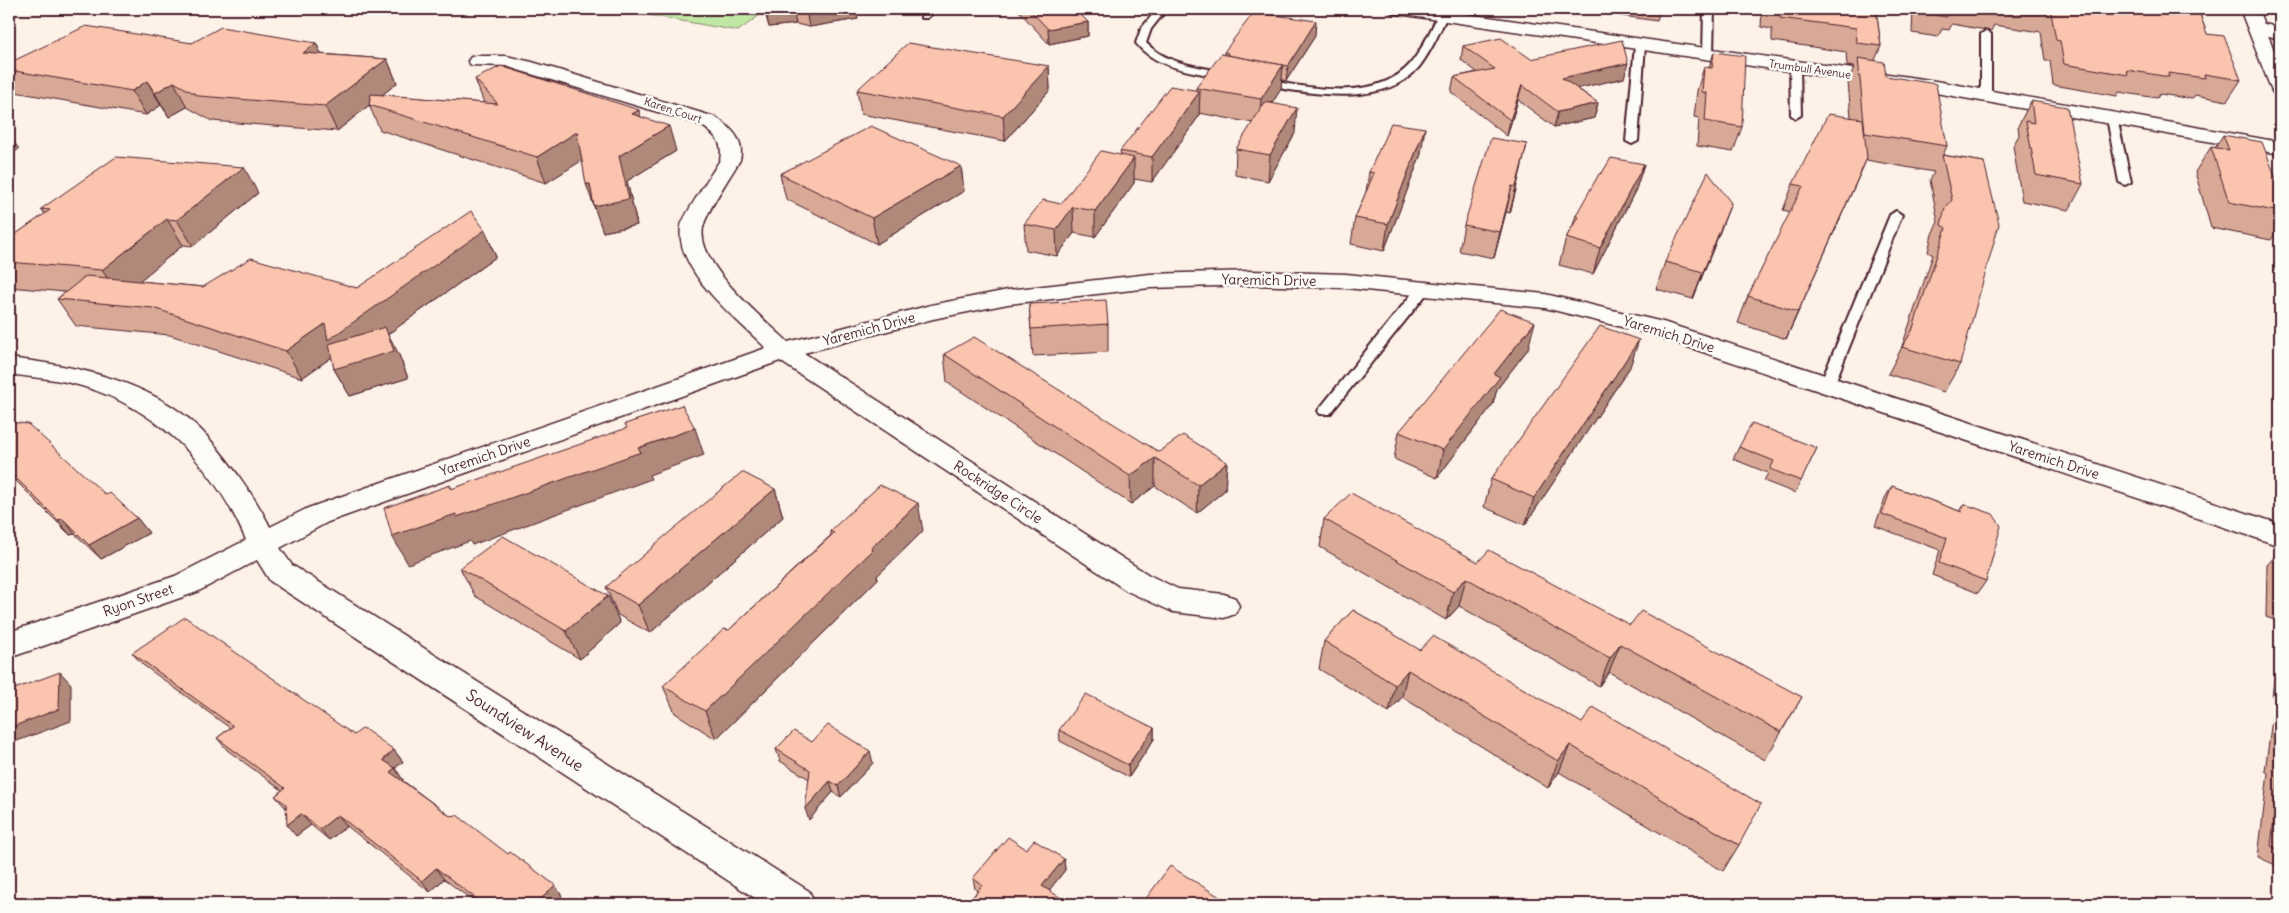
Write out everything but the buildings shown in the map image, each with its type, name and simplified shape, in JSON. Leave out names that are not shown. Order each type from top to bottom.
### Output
[{"type":"street","name":"Trumbull Avenue","points":[[1398,9],[1443,12],[1640,45],[1986,96],[2280,148]]},
{"type":"street","points":[[2249,9],[2280,89]]},
{"type":"street","points":[[2257,27],[2280,34]]},
{"type":"street","name":"Karen Court","points":[[477,61],[506,61],[534,68],[698,117],[724,132],[732,152],[730,160],[692,225],[693,248],[711,280],[783,351]]},
{"type":"street","name":"Yaremich Drive","points":[[263,545],[318,515],[783,351],[931,312],[1008,297],[1150,281],[1251,278],[1346,281],[1545,301],[1654,327],[2280,535]]},
{"type":"street","name":"Rockridge Circle","points":[[783,351],[1138,583],[1173,600],[1224,606]]},
{"type":"street","name":"Soundview Avenue","points":[[9,366],[69,374],[104,385],[140,400],[178,424],[212,459],[250,513],[263,545],[281,573],[796,904]]},
{"type":"street","name":"Ryon Street","points":[[9,645],[186,584],[263,545]]},
{"type":"lane","points":[[924,16],[933,9]]},
{"type":"lane","points":[[1162,9],[1142,36],[1141,43],[1147,51],[1157,58],[1175,64],[1235,77]]},
{"type":"lane","points":[[1708,54],[1709,9]]},
{"type":"lane","points":[[1251,80],[1335,91],[1356,91],[1390,83],[1403,76],[1413,67],[1443,12]]},
{"type":"lane","points":[[1986,34],[1986,96]]},
{"type":"lane","points":[[1632,141],[1640,45]]},
{"type":"lane","points":[[1795,67],[1796,115]]},
{"type":"lane","points":[[2112,118],[2126,182]]},
{"type":"lane","points":[[1827,385],[1896,215]]},
{"type":"lane","points":[[1324,411],[1424,288]]},
{"type":"green space","points":[[615,9],[768,9],[738,31]]}]
